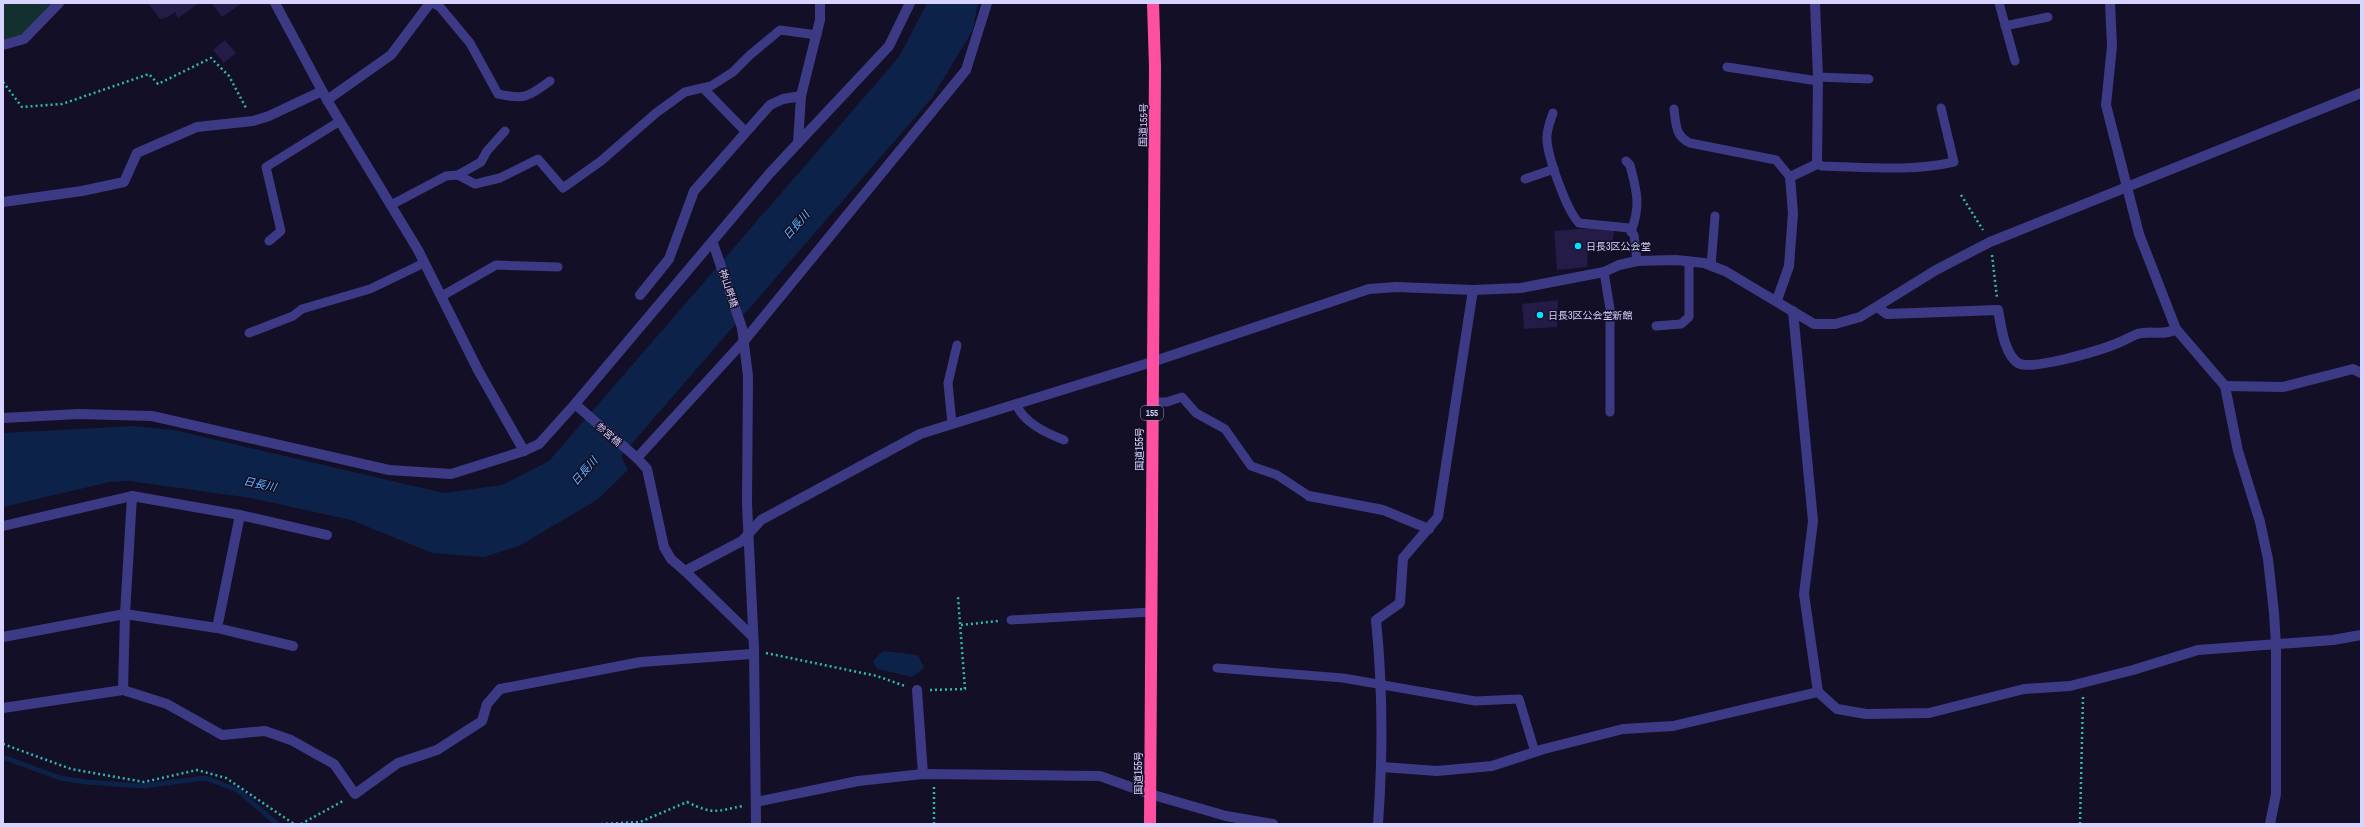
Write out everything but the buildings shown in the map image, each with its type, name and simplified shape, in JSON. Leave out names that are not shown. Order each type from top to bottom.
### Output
[{"type":"highway","name":"国道155号","points":[[1150,824],[1155,67],[1153,3]]},
{"type":"street","points":[[3,45],[24,39],[58,3]]},
{"type":"street","points":[[275,3],[324,95],[391,205],[424,263],[442,296],[478,370],[524,451]]},
{"type":"street","points":[[3,202],[124,182],[137,153],[197,127],[253,121],[324,95],[391,55],[432,3]]},
{"type":"street","points":[[798,144],[801,96],[817,35],[820,20],[820,3]]},
{"type":"street","points":[[3,418],[78,414],[152,416],[389,470],[451,474],[524,451],[539,444],[578,407],[714,245],[770,174],[889,46],[910,3]]},
{"type":"street","points":[[637,458],[744,341],[966,70],[987,3]]},
{"type":"street","points":[[1777,300],[1789,266],[1793,213],[1790,177],[1817,164],[1818,79],[1815,3]]},
{"type":"street","points":[[2110,3],[2112,46],[2106,105],[2139,234],[2176,329],[2225,386],[2238,451],[2260,522],[2268,559],[2276,644],[2276,794],[2270,824]]},
{"type":"street","points":[[685,571],[742,541],[761,520],[913,438],[952,424],[1152,362],[1369,289],[1396,287],[1473,290],[1521,288],[1604,272],[1619,265],[1637,261],[1689,262],[1711,266],[1725,271],[1777,300],[1814,324],[1835,324],[1860,317],[1936,270],[1990,242],[2128,188],[2361,93]]},
{"type":"street","points":[[640,294],[669,259],[694,191],[770,105],[783,99],[801,96]]},
{"type":"street","name":"神山畔橋","points":[[714,245],[742,328],[748,376],[747,504],[753,637],[756,824]]},
{"type":"street","points":[[1378,824],[1382,767],[1381,685],[1376,620],[1400,603],[1403,558],[1438,517],[1473,290]]},
{"type":"street","points":[[1877,306],[1887,314],[1998,310],[2010,353],[2016,362],[2022,365],[2035,365],[2093,351],[2146,331],[2170,333],[2176,329]]},
{"type":"street","points":[[1793,310],[1813,521],[1804,594],[1818,692],[1837,709],[1866,714],[1928,713],[2024,689],[2082,683],[2133,670],[2198,650],[2361,635]]},
{"type":"street","points":[[2225,386],[2283,387],[2352,369],[2361,373]]},
{"type":"street","name":"参宮橋","points":[[578,407],[637,458],[647,469],[664,547],[671,559],[753,637]]},
{"type":"street","points":[[123,690],[125,614],[132,496]]},
{"type":"street","points":[[3,526],[132,496],[240,515],[327,536]]},
{"type":"street","points":[[1309,496],[1383,510],[1429,529]]},
{"type":"street","points":[[218,628],[240,515]]},
{"type":"street","points":[[3,637],[125,614],[218,628],[293,646]]},
{"type":"street","points":[[3,708],[123,690],[167,704],[222,735],[265,731],[291,740],[334,764],[356,794],[398,763],[437,750],[482,721],[487,704],[500,689],[641,662],[753,652]]},
{"type":"street","points":[[917,690],[929,774]]},
{"type":"street","points":[[1382,767],[1438,771],[1492,766],[1535,752],[1623,729],[1681,725],[1818,692]]},
{"type":"street","points":[[756,804],[858,781],[929,774],[1100,776],[1150,794],[1226,816],[1273,824]]},
{"type":"lane","points":[[432,3],[440,7],[470,43],[498,94],[519,98],[537,91],[550,81]]},
{"type":"lane","points":[[1999,3],[2015,61]]},
{"type":"lane","points":[[2005,26],[2048,17]]},
{"type":"lane","points":[[458,175],[475,184],[500,178],[538,159],[563,188],[601,161],[656,113],[685,92],[711,86],[734,72],[750,55],[780,30],[817,35]]},
{"type":"lane","points":[[1727,67],[1818,79],[1869,79]]},
{"type":"lane","points":[[703,88],[746,132]]},
{"type":"lane","points":[[1817,164],[1822,166],[1931,168],[1954,162],[1941,108]]},
{"type":"lane","points":[[1674,109],[1677,130],[1681,139],[1690,143],[1776,160],[1790,177]]},
{"type":"lane","points":[[1553,113],[1547,139],[1554,169],[1570,213],[1579,223],[1629,228],[1634,235],[1637,261]]},
{"type":"lane","points":[[269,241],[281,232],[266,167],[340,121]]},
{"type":"lane","points":[[391,205],[446,176],[458,175],[481,162],[487,151],[505,131]]},
{"type":"lane","points":[[1626,161],[1630,165],[1638,196],[1637,216],[1631,232]]},
{"type":"lane","points":[[1525,179],[1554,169]]},
{"type":"lane","points":[[1711,266],[1715,216]]},
{"type":"lane","points":[[1656,326],[1681,324],[1689,317],[1689,262]]},
{"type":"lane","points":[[249,333],[293,316],[302,309],[370,289],[424,263]]},
{"type":"lane","points":[[442,296],[496,265],[558,267]]},
{"type":"lane","points":[[1604,272],[1610,309],[1610,412]]},
{"type":"lane","points":[[952,424],[948,383],[957,345]]},
{"type":"lane","points":[[1152,402],[1167,402],[1182,397],[1196,413],[1225,429],[1251,466],[1277,475],[1309,496]]},
{"type":"lane","points":[[1016,404],[1019,411],[1035,426],[1064,440]]},
{"type":"lane","points":[[1011,620],[1151,612]]},
{"type":"lane","points":[[1217,668],[1312,675],[1475,701],[1519,699],[1535,752]]},
{"type":"path","points":[[3,82],[22,108],[62,104],[149,74],[158,84],[211,58],[229,76],[253,121]]},
{"type":"path","points":[[753,652],[877,676],[917,690],[965,689],[958,598]]},
{"type":"path","points":[[961,625],[1011,620]]},
{"type":"path","points":[[2080,824],[2084,721],[2082,683]]},
{"type":"path","points":[[3,744],[71,770],[144,782],[197,770],[226,778],[294,824]]},
{"type":"path","points":[[929,774],[934,824]]},
{"type":"path","points":[[301,824],[356,794]]},
{"type":"path","points":[[600,824],[640,822],[688,802],[700,808],[717,812],[756,804]]},
{"type":"green space","points":[[3,3],[58,3],[24,39],[3,45]]},
{"type":"water","name":"日長川","points":[[927,3],[978,3],[973,30],[932,98],[621,456],[628,470],[597,500],[519,546],[484,557],[432,553],[351,520],[251,498],[129,481],[110,482],[3,507],[3,433],[133,426],[174,430],[444,493],[502,485],[549,461],[899,57]]},
{"type":"water","points":[[883,651],[918,655],[924,668],[912,677],[877,669],[873,661]]},
{"type":"waterway","points":[[3,757],[60,778],[86,782],[143,786],[205,778],[238,790],[277,824]]},
{"type":"place","name":"日長3区公会堂","points":[[1578,246]]},
{"type":"place","name":"日長3区公会堂新館","points":[[1540,315]]}]
